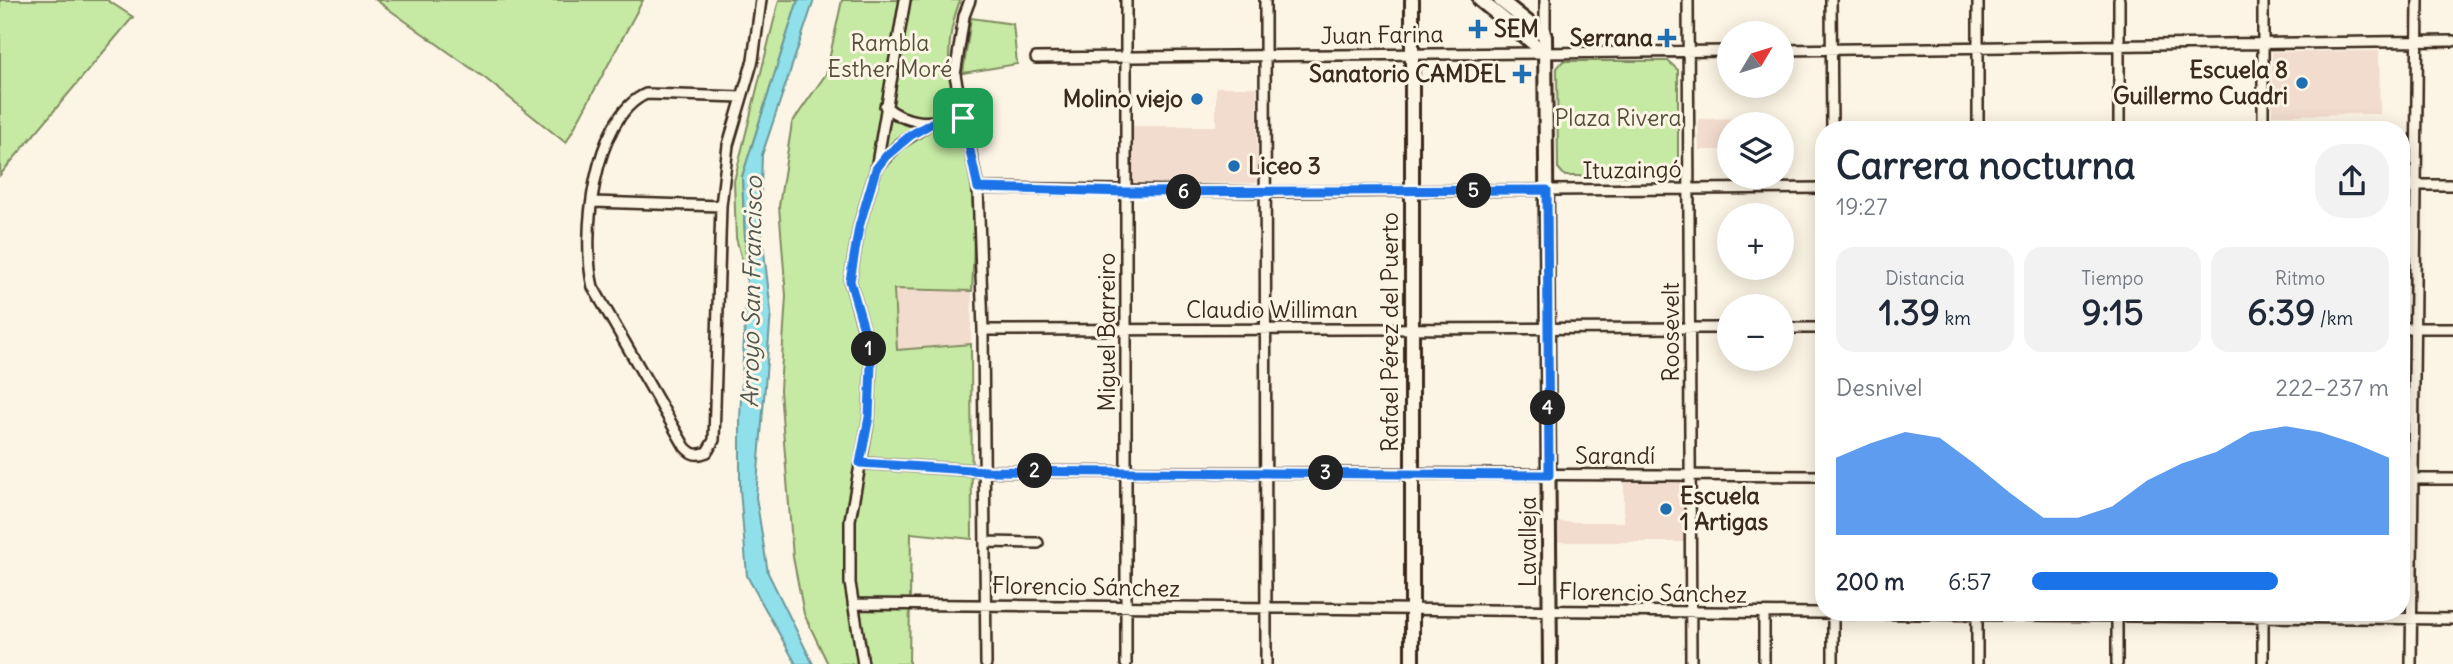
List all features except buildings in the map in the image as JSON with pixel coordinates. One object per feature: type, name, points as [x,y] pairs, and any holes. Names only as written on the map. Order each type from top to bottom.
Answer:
[{"type":"main road","name":"Rafael Pérez del Puerto","points":[[1412,0],[1412,664]]},
{"type":"main road","points":[[1480,0],[1545,53]]},
{"type":"main road","points":[[1500,0],[1545,36]]},
{"type":"main road","name":"Lavalleja","points":[[1545,36],[1550,664]]},
{"type":"street","points":[[742,97],[646,94],[635,99],[610,134],[596,171],[588,265],[593,287],[684,447],[690,453],[698,455],[707,452],[714,440],[721,206],[728,145],[753,60],[761,0]]},
{"type":"street","points":[[863,664],[850,583],[850,520],[869,417],[871,365],[869,346],[850,281],[859,227],[876,169],[905,0]]},
{"type":"street","points":[[970,0],[955,62],[956,88],[978,188],[984,330],[986,664]]},
{"type":"street","name":"Miguel Barreiro","points":[[1126,0],[1126,664]]},
{"type":"street","points":[[1265,0],[1266,664]]},
{"type":"street","name":"Lavalleja","points":[[1545,0],[1545,36]]},
{"type":"street","name":"Roosevelt","points":[[1688,0],[1691,664]]},
{"type":"street","points":[[1831,0],[1832,121]]},
{"type":"street","points":[[1978,0],[1979,121]]},
{"type":"street","points":[[2119,0],[2119,121]]},
{"type":"street","points":[[2263,0],[2263,121]]},
{"type":"street","points":[[2411,664],[2418,0]]},
{"type":"street","points":[[1794,50],[2453,41]]},
{"type":"street","name":"Juan Farina","points":[[1036,58],[1717,51]]},
{"type":"street","points":[[885,106],[896,116],[932,123],[963,118]]},
{"type":"street","points":[[876,169],[898,145],[932,123]]},
{"type":"street","points":[[2410,185],[2453,185]]},
{"type":"street","name":"Ituzaingó","points":[[978,188],[1265,192],[1815,188]]},
{"type":"street","points":[[593,202],[721,206]]},
{"type":"street","name":"Claudio Williman","points":[[984,330],[1717,328]]},
{"type":"street","points":[[1794,328],[1815,328]]},
{"type":"street","points":[[2410,328],[2453,328]]},
{"type":"street","name":"Sarandí","points":[[860,463],[986,471],[1815,476]]},
{"type":"street","points":[[2413,479],[2453,479]]},
{"type":"street","points":[[986,542],[1038,543]]},
{"type":"street","name":"Florencio Sánchez","points":[[853,604],[1815,613]]},
{"type":"street","points":[[1764,664],[1765,613]]},
{"type":"street","name":"Florencio Sánchez","points":[[2411,618],[2453,619]]},
{"type":"street","points":[[1833,621],[1833,664]]},
{"type":"street","points":[[1977,621],[1978,664]]},
{"type":"street","points":[[2117,621],[2118,664]]},
{"type":"street","points":[[2263,621],[2263,664]]},
{"type":"shaded area","points":[[2379,51],[2380,114],[2272,115],[2272,52]]},
{"type":"shaded area","points":[[1216,87],[1257,87],[1257,183],[1133,183],[1133,126],[1216,126]]},
{"type":"shaded area","points":[[1698,119],[1717,119],[1717,150],[1699,150]]},
{"type":"shaded area","points":[[894,288],[972,291],[971,344],[897,350]]},
{"type":"shaded area","points":[[1624,480],[1685,480],[1685,542],[1557,542],[1557,522],[1624,522]]},
{"type":"green space","points":[[0,0],[107,0],[133,17],[0,175]]},
{"type":"green space","points":[[376,0],[643,0],[566,143],[486,79]]},
{"type":"green space","points":[[779,0],[798,0],[742,177],[747,277],[736,238],[734,181]]},
{"type":"green space","name":"Rambla Esther Moré","points":[[842,0],[960,0],[952,25],[949,49],[952,93],[971,184],[974,237],[972,291],[894,289],[897,350],[971,344],[972,539],[911,533],[909,664],[828,664],[804,614],[793,557],[780,390],[786,296],[779,206],[792,123],[826,74]]},
{"type":"green space","points":[[971,18],[1013,24],[1017,64],[963,73]]},
{"type":"green space","name":"Plaza Rivera","points":[[1563,61],[1668,61],[1678,70],[1678,170],[1671,176],[1565,176],[1558,168],[1557,68]]},
{"type":"water","name":"Arroyo San Francisco","points":[[798,0],[814,0],[762,155],[760,217],[771,312],[756,497],[768,573],[813,664],[796,664],[747,576],[740,489],[740,418],[747,277],[742,177]]},
{"type":"place","name":"SEM","points":[[1478,29]]},
{"type":"place","name":"Serrana","points":[[1667,38]]},
{"type":"place","name":"Sanatorio CAMDEL","points":[[1522,74]]},
{"type":"place","name":"Escuela 8 Guillermo Cuadri","points":[[2302,83]]},
{"type":"place","name":"Molino viejo","points":[[1197,99]]},
{"type":"place","name":"Liceo 3","points":[[1234,166]]},
{"type":"place","name":"Escuela 1 Artigas","points":[[1666,509]]},
{"type":"route","points":[[963,118],[978,188],[1126,192],[1547,190],[1549,475],[986,471],[860,463],[869,417],[871,365],[869,346],[850,281],[859,227],[876,169],[886,156],[911,135],[932,123],[963,118]]}]
